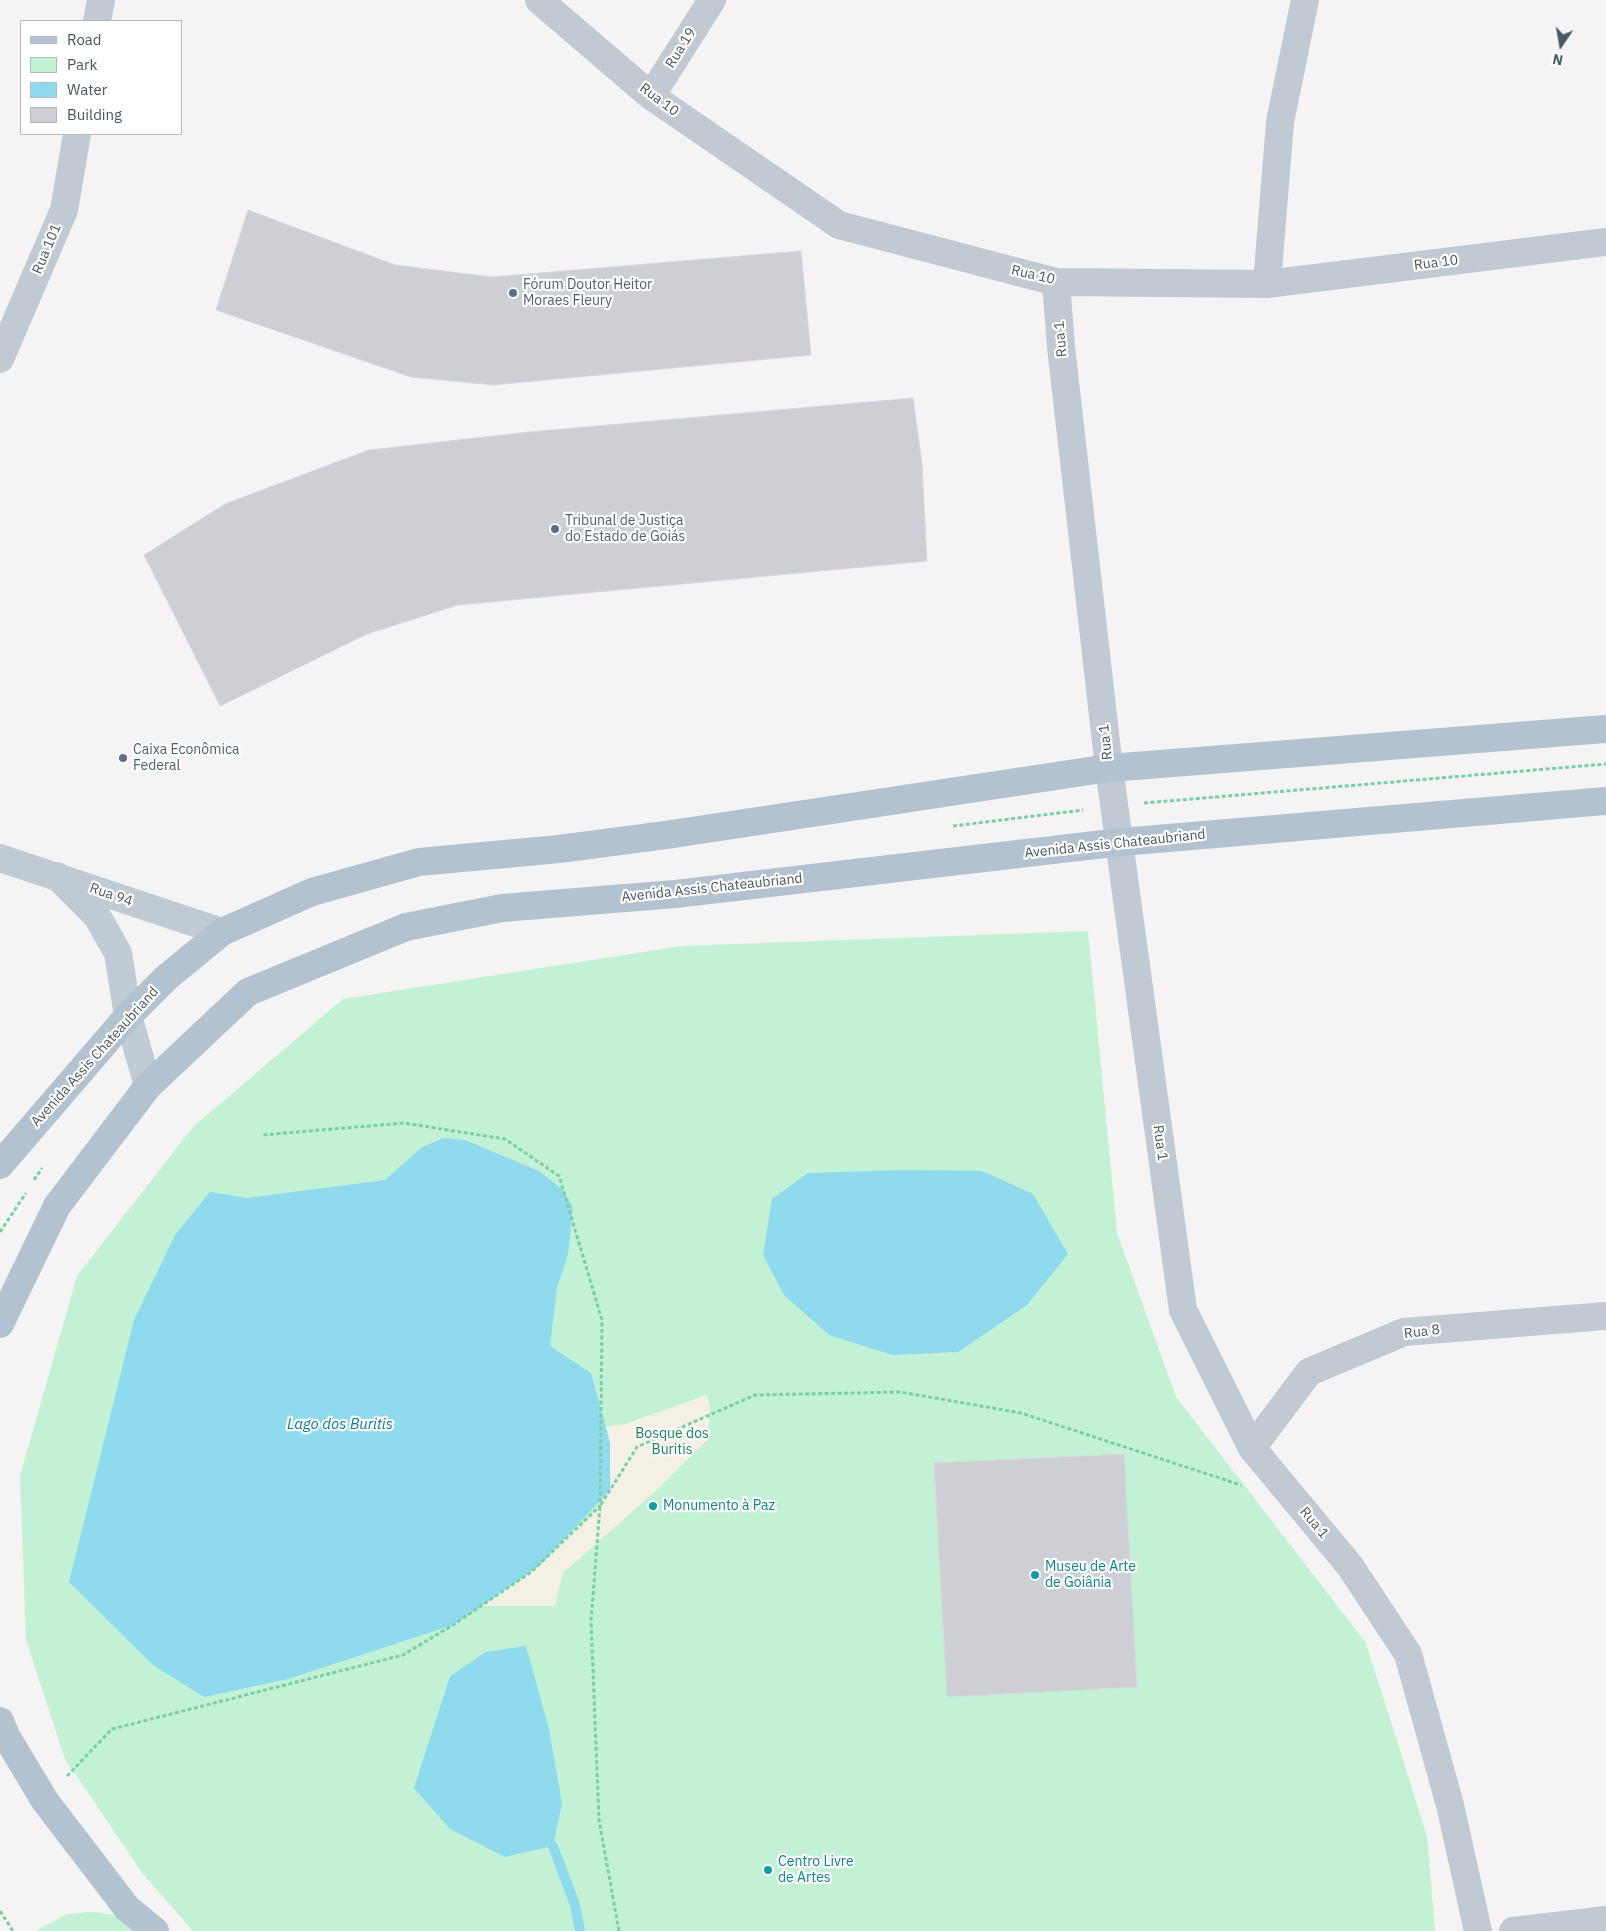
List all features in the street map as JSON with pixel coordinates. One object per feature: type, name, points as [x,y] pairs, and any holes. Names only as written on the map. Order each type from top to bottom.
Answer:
[{"type":"main road","name":"Avenida Assis Chateaubriand","points":[[0,1165],[128,1016],[166,978],[222,932],[312,892],[419,862],[559,849],[656,836],[1109,768],[1606,729]]},
{"type":"main road","name":"Avenida Assis Chateaubriand","points":[[0,1324],[57,1206],[148,1086],[248,992],[406,927],[502,908],[675,894],[1120,842],[1606,801]]},
{"type":"main road","name":"Rua 94","points":[[0,858],[222,932]]},
{"type":"main road","points":[[57,876],[97,916],[118,953],[128,1016],[148,1086]]},
{"type":"main road","points":[[0,1722],[6,1736],[45,1801],[127,1908],[154,1931]]},
{"type":"street","points":[[97,20],[101,0]]},
{"type":"street","name":"Rua 10","points":[[539,0],[651,96],[839,225],[1056,282],[1267,284],[1606,242]]},
{"type":"street","name":"Rua 19","points":[[651,96],[712,0]]},
{"type":"street","points":[[1267,284],[1280,122],[1305,0]]},
{"type":"street","name":"Rua 101","points":[[0,359],[64,210],[77,135]]},
{"type":"street","name":"Rua 1","points":[[1056,282],[1061,347],[1109,768],[1183,1310],[1252,1448],[1350,1566],[1408,1654],[1450,1805],[1478,1931]]},
{"type":"street","name":"Rua 8","points":[[1252,1448],[1309,1372],[1404,1332],[1606,1316]]},
{"type":"street","points":[[1513,1931],[1606,1920]]},
{"type":"path","points":[[261,1135],[404,1123],[505,1139],[559,1176],[602,1320],[600,1506],[591,1621],[598,1820],[619,1931]]},
{"type":"path","points":[[45,1801],[112,1729],[403,1656],[453,1625],[531,1572],[600,1506],[637,1446],[756,1395],[900,1392],[1021,1413],[1243,1486]]},
{"type":"path","points":[[0,1912],[13,1931]]},
{"type":"green space","name":"Bosque dos Buritis","points":[[1088,931],[1117,1233],[1176,1397],[1366,1643],[1427,1836],[1435,1931],[193,1931],[143,1874],[65,1759],[26,1640],[20,1476],[77,1276],[193,1127],[343,999],[682,946]]},
{"type":"green space","points":[[92,1912],[134,1917],[156,1931],[36,1931],[67,1914]]},
{"type":"sand","points":[[707,1395],[710,1409],[707,1440],[658,1489],[563,1573],[555,1606],[482,1606],[531,1572],[600,1506],[597,1427],[622,1425]]},
{"type":"water","name":"Lago dos Buritis","points":[[443,1138],[465,1140],[539,1171],[563,1190],[573,1207],[568,1254],[557,1288],[550,1346],[591,1373],[610,1442],[610,1490],[539,1566],[453,1625],[288,1679],[204,1697],[153,1665],[69,1582],[134,1320],[175,1235],[210,1192],[247,1198],[385,1180],[421,1148]]},
{"type":"water","points":[[905,1170],[982,1171],[1033,1194],[1068,1254],[1027,1305],[958,1352],[892,1355],[829,1335],[784,1295],[763,1255],[772,1199],[808,1173]]},
{"type":"water","points":[[526,1646],[549,1729],[562,1804],[553,1846],[505,1857],[450,1829],[414,1788],[450,1676],[486,1652]]},
{"type":"building","name":"Fórum Doutor Heitor Moraes Fleury","points":[[248,210],[395,265],[492,277],[801,251],[811,355],[493,385],[411,377],[216,310]]},
{"type":"building","name":"Tribunal de Justiça do Estado de Goiás","points":[[913,398],[922,464],[927,561],[458,605],[367,634],[220,706],[144,555],[225,504],[369,450],[529,432]]},
{"type":"building","name":"Museu de Arte de Goiânia","points":[[1124,1454],[1137,1687],[947,1697],[934,1463]]},
{"type":"waterway","points":[[553,1846],[575,1905],[580,1931]]},
{"type":"place","name":"Fórum Doutor Heitor Moraes Fleury","points":[[513,293]]},
{"type":"place","name":"Tribunal de Justiça do Estado de Goiás","points":[[555,529]]},
{"type":"place","name":"Caixa Econômica Federal","points":[[123,758]]},
{"type":"place","name":"Monumento à Paz","points":[[653,1506]]},
{"type":"place","name":"Museu de Arte de Goiânia","points":[[1035,1575]]},
{"type":"place","name":"Centro Livre de Artes","points":[[768,1870]]}]
